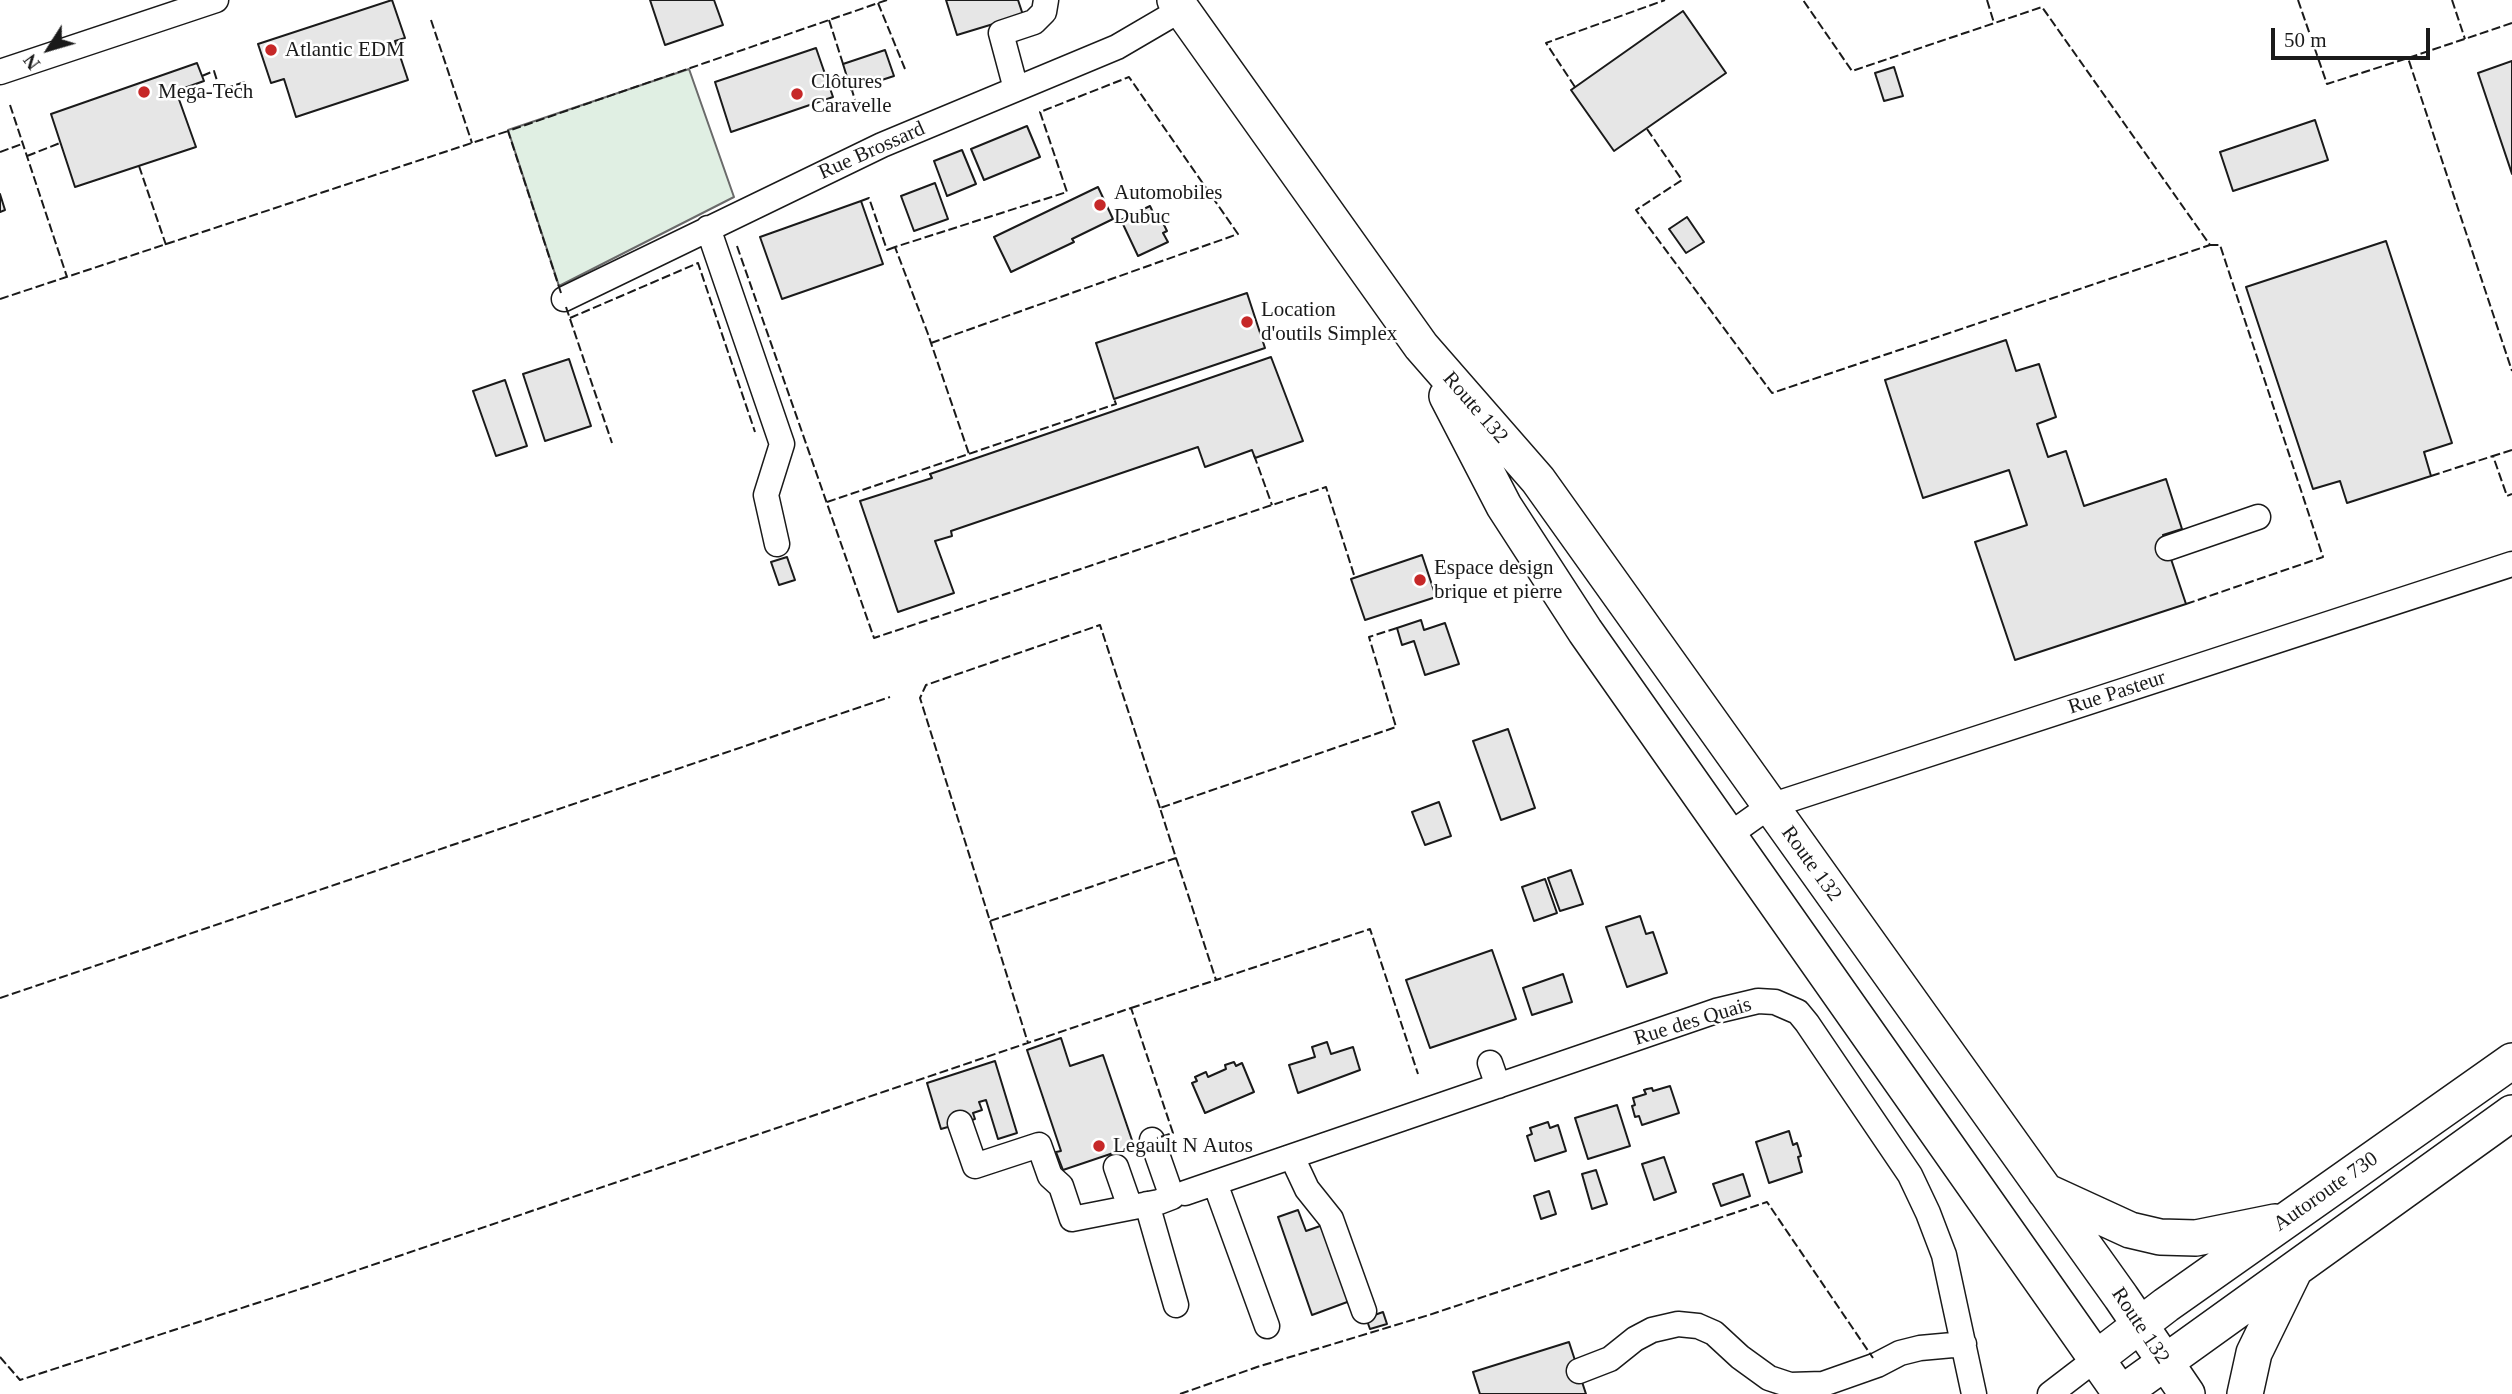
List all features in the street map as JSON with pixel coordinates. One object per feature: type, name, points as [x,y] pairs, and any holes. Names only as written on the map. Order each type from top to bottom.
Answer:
[{"type":"highway","name":"Route 132","points":[[1179,4],[1421,346],[1538,480],[2187,1394]]},
{"type":"highway","name":"Route 132","points":[[1421,346],[1497,494],[1585,631],[2121,1394]]},
{"type":"highway","points":[[1548,575],[1586,549]]},
{"type":"highway","name":"Autoroute 730","points":[[2097,1358],[2512,1061]]},
{"type":"highway","name":"Autoroute 730","points":[[2121,1394],[2512,1113]]},
{"type":"highway","points":[[2045,1191],[2130,1230],[2160,1237],[2196,1238],[2289,1219]]},
{"type":"highway","points":[[2245,1394],[2254,1353],[2297,1266]]},
{"type":"street","points":[[0,72],[216,0]]},
{"type":"street","points":[[1016,89],[1001,33],[1034,22],[1044,12],[1045,0]]},
{"type":"street","name":"Rue Brossard","points":[[564,299],[882,145],[1117,47],[1179,4]]},
{"type":"street","points":[[708,228],[782,444],[766,495],[777,544]]},
{"type":"street","points":[[2168,548],[2258,517]]},
{"type":"street","name":"Rue Pasteur","points":[[1728,835],[1770,806],[2512,564]]},
{"type":"street","name":"Rue des Quais","points":[[1185,1193],[1292,1157],[1494,1074],[1735,1006],[1758,1001],[1775,1002],[1798,1012],[1910,1175],[1944,1255],[1974,1394]]},
{"type":"street","points":[[960,1123],[975,1166],[1040,1145],[1050,1177],[1061,1186],[1072,1219],[1172,1198],[1152,1140]]},
{"type":"street","points":[[1292,1157],[1307,1189],[1331,1219],[1364,1311]]},
{"type":"street","points":[[1116,1167],[1138,1206],[1177,1305]]},
{"type":"street","points":[[1215,1183],[1267,1326]]},
{"type":"street","points":[[1579,1371],[1610,1359],[1635,1339],[1653,1330],[1678,1325],[1699,1326],[1714,1333],[1740,1357],[1769,1378],[1790,1385],[1823,1384],[1877,1365],[1900,1353],[1920,1348],[1964,1344]]},
{"type":"street","points":[[2050,1394],[2097,1358]]},
{"type":"green space","points":[[689,69],[734,197],[559,286],[508,130]]},
{"type":"building","points":[[392,0],[405,38],[395,41],[408,80],[296,117],[284,79],[271,83],[258,44]]},
{"type":"building","points":[[650,0],[714,0],[723,25],[665,45]]},
{"type":"building","points":[[946,0],[1018,0],[1023,15],[957,35]]},
{"type":"building","points":[[1683,11],[1726,73],[1614,151],[1571,90]]},
{"type":"building","points":[[816,48],[833,97],[731,132],[715,82]]},
{"type":"building","points":[[885,50],[894,76],[851,90],[843,64]]},
{"type":"building","points":[[2512,61],[2512,174],[2478,73]]},
{"type":"building","points":[[197,63],[204,81],[176,91],[196,147],[75,187],[51,114]]},
{"type":"building","points":[[1894,67],[1903,96],[1884,101],[1875,73]]},
{"type":"building","points":[[2315,120],[2328,160],[2233,191],[2220,152]]},
{"type":"building","points":[[1027,126],[1040,157],[984,180],[971,149]]},
{"type":"building","points":[[962,150],[976,184],[947,196],[934,161]]},
{"type":"building","points":[[935,183],[948,219],[914,231],[901,196]]},
{"type":"building","points":[[1098,187],[1113,219],[1072,239],[1074,242],[1011,272],[994,237]]},
{"type":"building","points":[[0,194],[5,210],[0,212]]},
{"type":"building","points":[[861,201],[883,264],[782,299],[760,237]]},
{"type":"building","points":[[1150,206],[1158,223],[1162,221],[1167,231],[1163,233],[1168,242],[1138,256],[1121,220]]},
{"type":"building","points":[[1687,217],[1704,242],[1686,253],[1669,229]]},
{"type":"building","points":[[2386,241],[2452,443],[2424,452],[2431,476],[2347,503],[2340,481],[2313,489],[2246,287]]},
{"type":"building","points":[[1247,293],[1265,348],[1114,399],[1096,343]]},
{"type":"building","points":[[2006,340],[2016,371],[2039,364],[2056,417],[2037,424],[2048,457],[2066,451],[2084,506],[2166,479],[2182,529],[2163,535],[2186,604],[2015,660],[1975,542],[2027,525],[2009,470],[1923,498],[1885,380]]},
{"type":"building","points":[[1271,357],[1303,441],[1255,458],[1252,450],[1205,467],[1198,447],[951,531],[952,536],[935,541],[954,593],[898,612],[860,501],[932,478],[930,474]]},
{"type":"building","points":[[569,359],[591,426],[545,441],[523,374]]},
{"type":"building","points":[[505,380],[527,446],[496,456],[473,391]]},
{"type":"building","points":[[1422,555],[1436,597],[1365,620],[1351,579]]},
{"type":"building","points":[[787,557],[795,580],[779,585],[771,562]]},
{"type":"building","points":[[1421,620],[1424,630],[1445,623],[1459,664],[1425,675],[1414,641],[1402,645],[1397,628]]},
{"type":"building","points":[[1508,729],[1535,808],[1501,820],[1473,741]]},
{"type":"building","points":[[1439,802],[1451,836],[1425,845],[1412,812]]},
{"type":"building","points":[[1571,870],[1583,904],[1560,911],[1548,878]]},
{"type":"building","points":[[1545,879],[1557,913],[1534,921],[1522,887]]},
{"type":"building","points":[[1640,916],[1646,934],[1653,932],[1667,973],[1627,987],[1606,927]]},
{"type":"building","points":[[1492,950],[1516,1019],[1430,1048],[1406,980]]},
{"type":"building","points":[[1563,974],[1572,1002],[1532,1015],[1523,988]]},
{"type":"building","points":[[1061,1038],[1070,1066],[1103,1055],[1134,1146],[1063,1170],[1056,1152],[1061,1151],[1027,1050]]},
{"type":"building","points":[[1327,1042],[1331,1054],[1353,1047],[1360,1070],[1298,1093],[1289,1065],[1315,1057],[1312,1047]]},
{"type":"building","points":[[995,1061],[1017,1133],[998,1139],[986,1100],[979,1102],[982,1110],[973,1113],[975,1119],[941,1129],[927,1083]]},
{"type":"building","points":[[1234,1062],[1236,1066],[1242,1063],[1254,1092],[1205,1113],[1192,1083],[1197,1081],[1195,1077],[1206,1072],[1208,1077]]},
{"type":"building","points":[[1670,1086],[1679,1113],[1642,1125],[1639,1116],[1635,1117],[1633,1098],[1646,1094],[1644,1090],[1647,1089],[1652,1088],[1653,1091]]},
{"type":"building","points":[[1617,1105],[1630,1146],[1588,1159],[1575,1118]]},
{"type":"building","points":[[1548,1122],[1550,1128],[1558,1125],[1566,1151],[1535,1161],[1527,1136],[1532,1134],[1530,1128]]},
{"type":"building","points":[[1789,1131],[1793,1145],[1797,1143],[1802,1172],[1769,1183],[1756,1142]]},
{"type":"building","points":[[1664,1157],[1676,1192],[1654,1200],[1642,1164]]},
{"type":"building","points":[[1596,1170],[1607,1204],[1592,1209],[1582,1174]]},
{"type":"building","points":[[1743,1174],[1750,1196],[1721,1206],[1713,1184]]},
{"type":"building","points":[[1549,1191],[1556,1214],[1541,1219],[1534,1196]]},
{"type":"building","points":[[1298,1210],[1306,1231],[1323,1225],[1350,1301],[1312,1315],[1278,1217]]},
{"type":"building","points":[[1383,1312],[1387,1324],[1370,1329],[1366,1318]]},
{"type":"building","points":[[1569,1342],[1586,1394],[1480,1394],[1473,1372]]},
{"type":"fence","points":[[561,293],[508,131],[887,0]]},
{"type":"fence","points":[[1575,87],[1546,43],[1665,0]]},
{"type":"fence","points":[[1647,129],[1682,180],[1636,210],[1772,393],[2210,245],[2042,7],[1852,71],[1803,0]]},
{"type":"fence","points":[[1987,0],[1994,23]]},
{"type":"fence","points":[[2298,0],[2327,84],[2408,58]]},
{"type":"fence","points":[[2452,0],[2465,39]]},
{"type":"fence","points":[[878,3],[905,69]]},
{"type":"fence","points":[[431,20],[472,143]]},
{"type":"fence","points":[[829,20],[844,67]]},
{"type":"fence","points":[[2512,23],[2408,58],[2512,371]]},
{"type":"fence","points":[[202,76],[214,71],[220,90],[245,82]]},
{"type":"fence","points":[[931,343],[1238,234],[1129,77],[1040,112],[1067,192],[895,247],[969,454]]},
{"type":"fence","points":[[851,87],[855,100]]},
{"type":"fence","points":[[10,105],[67,277]]},
{"type":"fence","points":[[0,299],[508,131]]},
{"type":"fence","points":[[27,156],[60,143]]},
{"type":"fence","points":[[0,152],[22,144]]},
{"type":"fence","points":[[139,166],[166,245]]},
{"type":"fence","points":[[861,201],[869,198],[887,250],[895,247]]},
{"type":"fence","points":[[2186,604],[2323,557],[2220,245],[2210,245]]},
{"type":"fence","points":[[737,246],[874,638],[1326,487],[1355,578]]},
{"type":"fence","points":[[570,318],[698,263],[755,432]]},
{"type":"fence","points":[[566,307],[612,443]]},
{"type":"fence","points":[[827,502],[1116,404],[1114,399]]},
{"type":"fence","points":[[2512,450],[2493,456],[2507,496],[2512,494]]},
{"type":"fence","points":[[1254,455],[1272,505]]},
{"type":"fence","points":[[2431,476],[2493,456]]},
{"type":"fence","points":[[1160,808],[1100,625],[926,685],[920,698],[990,921],[1176,858],[1160,808],[1396,727],[1369,637],[1397,628]]},
{"type":"fence","points":[[0,998],[890,697]]},
{"type":"fence","points":[[1176,858],[1216,980],[1370,929],[1418,1074]]},
{"type":"fence","points":[[990,921],[1028,1043]]},
{"type":"fence","points":[[1131,1008],[1216,980]]},
{"type":"fence","points":[[0,1357],[20,1380],[328,1280],[1131,1008],[1173,1133],[1157,1138]]},
{"type":"fence","points":[[1180,1394],[1257,1367],[1429,1315],[1767,1202],[1873,1358]]},
{"type":"place","name":"Atlantic EDM","points":[[271,50]]},
{"type":"place","name":"Mega-Tech","points":[[144,92]]},
{"type":"place","name":"Clôtures Caravelle","points":[[797,94]]},
{"type":"place","name":"Automobiles Dubuc","points":[[1100,205]]},
{"type":"place","name":"Location d'outils Simplex","points":[[1247,322]]},
{"type":"place","name":"Espace design brique et pierre","points":[[1420,580]]},
{"type":"place","name":"Legault N Autos","points":[[1099,1146]]}]
